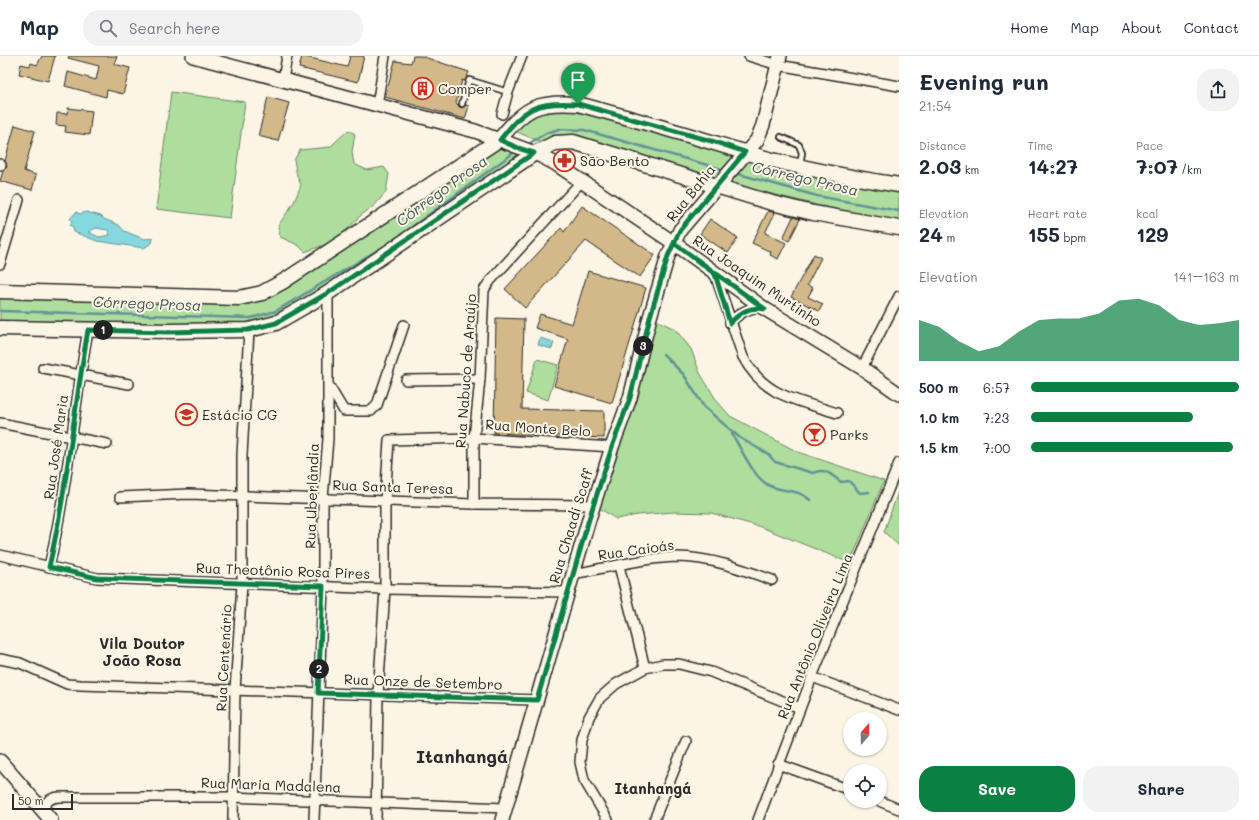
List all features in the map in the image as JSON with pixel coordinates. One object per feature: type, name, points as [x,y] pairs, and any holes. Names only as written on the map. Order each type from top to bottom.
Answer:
[{"type":"main road","points":[[0,291],[239,298],[262,293],[284,281],[502,140],[522,114],[542,104],[558,102],[578,104],[715,142],[743,154],[899,185]]},
{"type":"main road","points":[[0,328],[168,332],[248,330],[276,323],[328,293],[530,151],[555,143],[573,142],[719,183],[814,213],[899,228]]},
{"type":"street","name":"Rua Joaquim Murtinho","points":[[193,56],[377,105],[457,124],[530,151],[556,164],[674,243],[765,309],[862,368],[899,394]]},
{"type":"street","points":[[283,80],[288,56]]},
{"type":"street","points":[[377,105],[385,56]]},
{"type":"street","points":[[502,114],[508,92],[522,56]]},
{"type":"street","points":[[749,56],[779,60],[899,86]]},
{"type":"street","name":"Rua Bahia","points":[[674,243],[680,230],[743,154],[757,140],[763,125],[779,60]]},
{"type":"street","name":"Rua Nabuco de Araújo","points":[[474,504],[474,438],[480,379],[484,290],[490,281],[581,182]]},
{"type":"street","points":[[0,264],[19,200]]},
{"type":"street","name":"Rua Chaadi Scaff","points":[[504,814],[573,574],[612,447],[630,398],[650,317],[668,256],[674,243]]},
{"type":"street","points":[[715,274],[730,323],[743,357],[749,370],[759,382],[771,390],[837,413]]},
{"type":"street","name":"Rua Uberlândia","points":[[314,820],[323,586],[323,498],[328,439],[328,293]]},
{"type":"street","points":[[862,368],[899,296]]},
{"type":"street","points":[[730,323],[745,310],[753,308],[765,309]]},
{"type":"street","points":[[328,385],[344,411],[371,411],[374,409],[377,405],[404,325]]},
{"type":"street","name":"Rua José Maria","points":[[49,567],[60,518],[80,375],[88,330]]},
{"type":"street","name":"Rua Centenário","points":[[233,820],[232,797],[236,690],[242,584],[242,455],[248,330]]},
{"type":"street","points":[[43,368],[129,384]]},
{"type":"street","points":[[406,380],[480,379]]},
{"type":"street","points":[[0,423],[107,444]]},
{"type":"street","name":"Rua Monte Belo","points":[[385,501],[389,440],[474,438],[612,447]]},
{"type":"street","name":"Rua Antônio Oliveira Lima","points":[[758,820],[812,677],[859,566],[899,463]]},
{"type":"street","name":"Rua Santa Teresa","points":[[120,497],[188,494],[474,504],[594,505]]},
{"type":"street","points":[[376,820],[378,695],[385,589],[385,501]]},
{"type":"street","name":"Rua Theotônio Rosa Pires","points":[[0,554],[97,578],[385,589],[568,592]]},
{"type":"street","name":"Rua Caioás","points":[[573,574],[678,557],[707,560],[772,580]]},
{"type":"street","points":[[619,566],[645,668]]},
{"type":"street","name":"Rua Onze de Setembro","points":[[0,660],[20,663],[67,684],[537,700]]},
{"type":"street","points":[[608,820],[584,780],[580,762],[582,740],[590,717],[600,698],[616,684],[645,668],[663,664],[695,666],[800,708]]},
{"type":"street","points":[[812,677],[899,710]]},
{"type":"street","points":[[654,820],[686,740]]},
{"type":"street","points":[[0,761],[44,817]]},
{"type":"street","points":[[778,764],[843,787]]},
{"type":"street","name":"Rua Maria Madalena","points":[[44,817],[46,803],[54,797],[232,797],[376,802],[504,814]]},
{"type":"street","points":[[887,804],[899,809]]},
{"type":"lane","points":[[462,104],[469,80],[508,92]]},
{"type":"lane","points":[[781,137],[799,145],[802,153],[800,166]]},
{"type":"green space","points":[[171,92],[245,102],[230,218],[156,209]]},
{"type":"green space","points":[[558,105],[899,189],[899,221],[817,205],[719,181],[592,141],[543,143],[517,132],[517,126],[526,118]]},
{"type":"green space","points":[[348,130],[355,134],[352,152],[354,164],[367,170],[384,167],[389,174],[386,192],[375,205],[359,217],[347,230],[327,244],[305,252],[298,245],[280,237],[278,226],[294,202],[301,185],[297,176],[294,160],[300,150],[330,147]]},
{"type":"green space","points":[[500,139],[535,153],[276,323],[0,328],[0,291],[262,293]]},
{"type":"green space","points":[[650,317],[675,329],[691,349],[700,373],[717,401],[730,416],[798,452],[884,481],[850,563],[761,527],[711,513],[674,512],[638,515],[616,519],[594,505]]},
{"type":"green space","points":[[537,359],[558,365],[548,400],[526,393]]},
{"type":"green space","points":[[899,489],[899,546],[884,532]]},
{"type":"water","points":[[76,212],[80,214],[86,212],[101,216],[104,219],[119,225],[124,231],[144,239],[153,238],[152,243],[144,248],[97,241],[74,232],[73,227],[70,225],[72,221],[70,219]],"holes":[[[96,228],[108,230],[110,235],[99,237],[88,232]]]},
{"type":"water","points":[[540,338],[554,342],[552,349],[538,345]]},
{"type":"building","points":[[42,56],[55,56],[48,81],[19,74],[21,64],[30,66],[31,63],[37,65]]},
{"type":"building","points":[[69,56],[117,56],[114,64],[130,68],[123,94],[107,90],[106,97],[65,86],[68,72],[96,80],[99,66],[68,58]]},
{"type":"building","points":[[302,56],[347,67],[350,56],[364,56],[358,82],[299,68]]},
{"type":"building","name":"Comper","points":[[413,56],[421,56],[469,72],[465,81],[462,80],[456,103],[461,108],[466,105],[469,106],[465,119],[385,97],[395,61],[411,63]]},
{"type":"building","points":[[268,97],[289,103],[278,141],[258,136]]},
{"type":"building","points":[[68,108],[92,111],[89,135],[65,132],[66,126],[56,125],[57,113],[67,114]]},
{"type":"building","points":[[15,125],[35,131],[24,171],[36,175],[32,190],[0,181],[3,171],[7,167],[5,161]]},
{"type":"building","points":[[582,206],[655,255],[640,277],[586,241],[525,308],[505,289],[561,228],[564,232]]},
{"type":"building","points":[[768,211],[775,213],[765,233],[786,243],[778,259],[770,255],[771,252],[752,243]]},
{"type":"building","points":[[793,217],[800,219],[789,241],[783,238]]},
{"type":"building","points":[[710,219],[738,238],[728,253],[700,234]]},
{"type":"building","points":[[814,254],[821,258],[807,285],[813,288],[808,297],[823,304],[819,311],[791,297]]},
{"type":"building","points":[[588,271],[646,288],[612,403],[554,386],[568,339],[535,328],[540,314],[572,324]]},
{"type":"building","points":[[496,318],[524,319],[522,409],[604,411],[604,438],[494,433]]},
{"type":"waterway","name":"Córrego Prosa","points":[[527,145],[546,133],[559,129],[584,130],[725,170]]},
{"type":"waterway","name":"Córrego Prosa","points":[[387,245],[516,151]]},
{"type":"waterway","name":"Córrego Prosa","points":[[735,173],[817,196],[899,211]]},
{"type":"waterway","name":"Córrego Prosa","points":[[0,311],[251,318],[276,311],[383,247]]},
{"type":"waterway","points":[[663,354],[684,375],[704,407],[740,438],[768,454],[775,462],[813,473],[817,471],[824,471],[831,474],[841,482],[849,481],[860,493],[869,492]]},
{"type":"waterway","points":[[732,434],[748,463],[764,482],[775,488],[796,492],[806,496],[810,500]]},
{"type":"place","name":"Comper","points":[[423,89]]},
{"type":"place","name":"São Bento","points":[[564,161]]},
{"type":"place","name":"Estácio CG","points":[[186,415]]},
{"type":"place","name":"Parks","points":[[815,435]]},
{"type":"district","name":"Vila Doutor João Rosa","points":[[142,652]]},
{"type":"district","name":"Itanhangá","points":[[462,757]]},
{"type":"district","name":"Itanhangá","points":[[653,789]]},
{"type":"route","points":[[578,104],[558,102],[542,104],[522,114],[500,140],[534,153],[442,214],[328,293],[276,323],[248,330],[168,332],[88,330],[80,375],[60,518],[49,567],[97,578],[323,586],[318,693],[537,700],[589,519],[612,447],[630,398],[650,317],[668,256],[674,243],[765,309],[757,307],[745,310],[730,323],[715,274],[674,243],[680,230],[745,152],[715,142],[578,104]]}]
